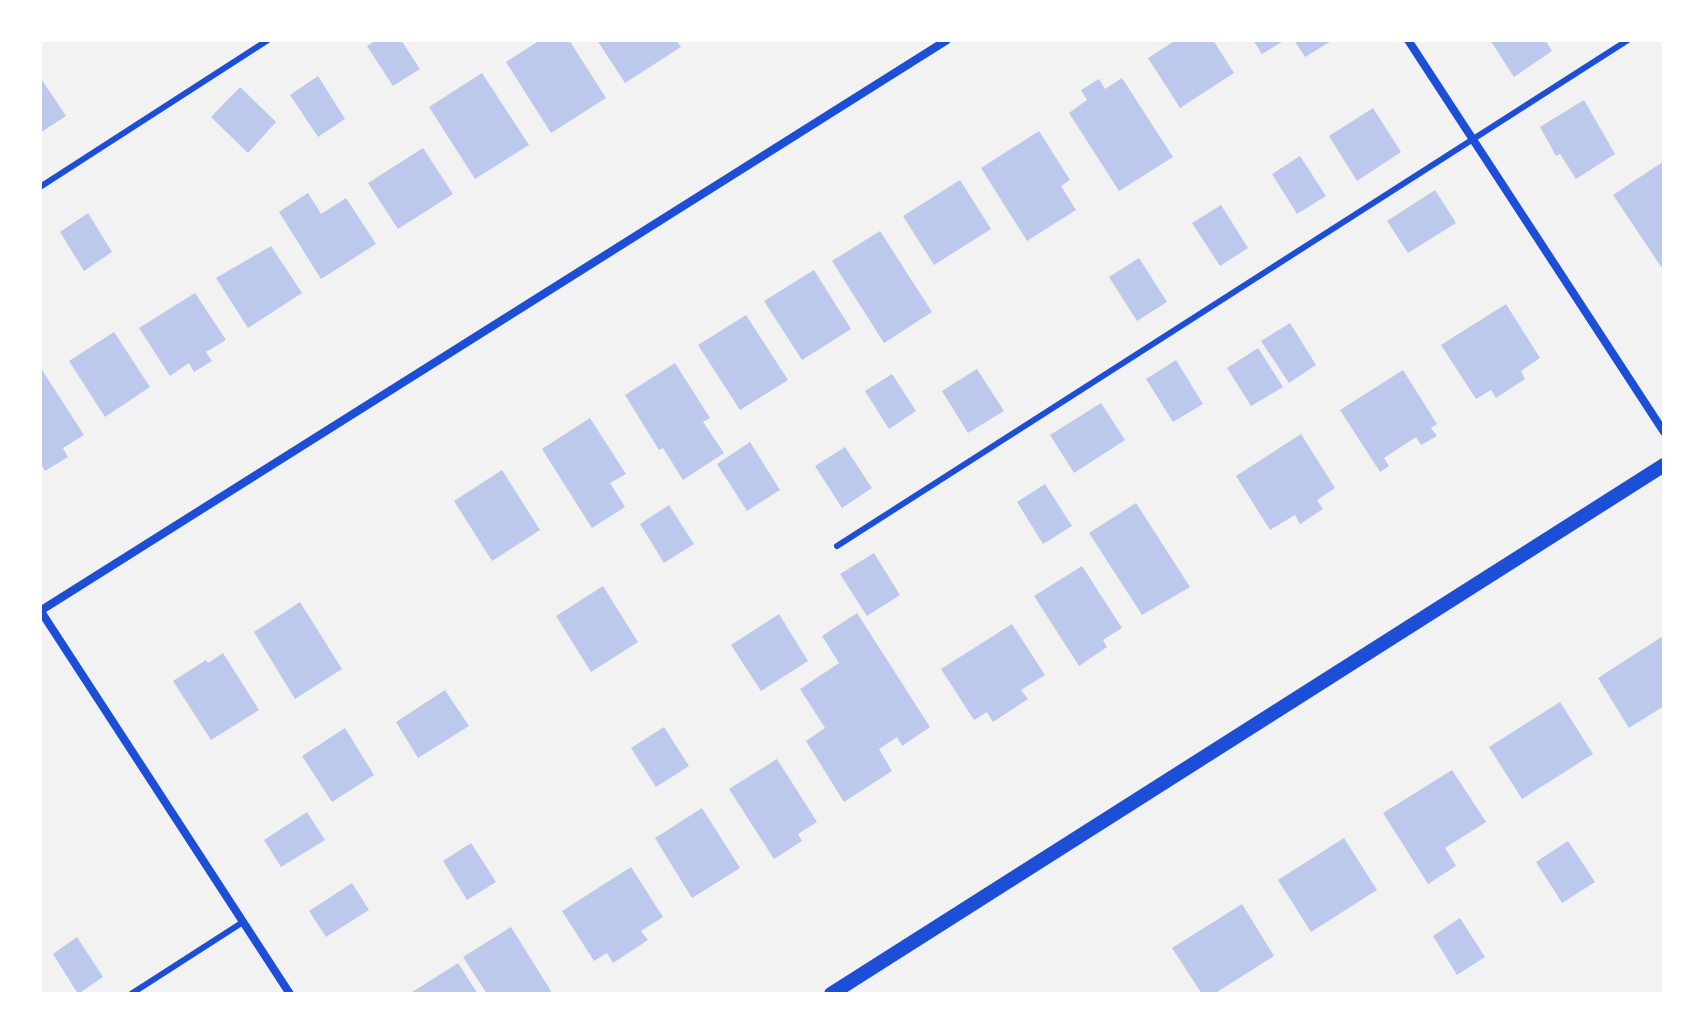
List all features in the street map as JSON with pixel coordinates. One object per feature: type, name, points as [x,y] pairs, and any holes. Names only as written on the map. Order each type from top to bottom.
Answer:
[{"type":"street","points":[[290,994],[40,610],[947,40]]},
{"type":"street","points":[[1408,40],[1664,432]]},
{"type":"street","points":[[831,994],[1664,465]]},
{"type":"lane","points":[[40,187],[268,40]]},
{"type":"lane","points":[[837,546],[1628,40]]},
{"type":"lane","points":[[131,994],[243,922]]},
{"type":"building","points":[[377,40],[401,40],[420,69],[393,86],[367,46]]},
{"type":"building","points":[[536,40],[569,40],[606,98],[551,133],[506,62]]},
{"type":"building","points":[[597,40],[676,40],[681,47],[625,83]]},
{"type":"building","points":[[1176,40],[1213,40],[1234,73],[1180,108],[1148,58]]},
{"type":"building","points":[[1253,40],[1285,40],[1262,54]]},
{"type":"building","points":[[1294,40],[1333,40],[1305,57]]},
{"type":"building","points":[[1490,40],[1545,40],[1552,51],[1514,77]]},
{"type":"building","points":[[482,73],[529,145],[475,179],[429,107]]},
{"type":"building","points":[[318,76],[345,119],[318,137],[290,95]]},
{"type":"building","points":[[40,77],[66,116],[40,133]]},
{"type":"building","points":[[1122,78],[1173,157],[1119,191],[1069,113],[1087,100],[1081,90],[1099,79],[1105,89]]},
{"type":"building","points":[[240,87],[276,122],[248,153],[211,117]]},
{"type":"building","points":[[1584,100],[1615,154],[1576,179],[1560,154],[1556,156],[1540,127]]},
{"type":"building","points":[[1373,108],[1401,152],[1357,181],[1329,136]]},
{"type":"building","points":[[1039,131],[1070,180],[1061,186],[1076,210],[1027,241],[981,168]]},
{"type":"building","points":[[423,148],[453,194],[398,229],[368,183]]},
{"type":"building","points":[[1300,156],[1326,196],[1297,214],[1272,174]]},
{"type":"building","points":[[1664,161],[1664,271],[1613,195]]},
{"type":"building","points":[[960,180],[991,229],[934,265],[903,216]]},
{"type":"building","points":[[1435,190],[1456,223],[1408,253],[1387,221]]},
{"type":"building","points":[[308,193],[321,214],[346,198],[376,244],[321,279],[279,212]]},
{"type":"building","points":[[1221,205],[1248,248],[1220,266],[1192,223]]},
{"type":"building","points":[[88,213],[112,252],[84,271],[60,232]]},
{"type":"building","points":[[880,231],[932,312],[884,343],[832,261]]},
{"type":"building","points":[[271,246],[302,293],[248,328],[216,278]]},
{"type":"building","points":[[1139,258],[1167,302],[1137,321],[1109,277]]},
{"type":"building","points":[[814,270],[851,329],[802,360],[764,301]]},
{"type":"building","points":[[195,293],[226,340],[206,352],[212,361],[194,372],[189,363],[170,376],[139,328]]},
{"type":"building","points":[[1506,304],[1540,358],[1521,371],[1525,379],[1496,398],[1491,390],[1476,399],[1441,345]]},
{"type":"building","points":[[746,315],[788,380],[740,410],[698,345]]},
{"type":"building","points":[[1290,323],[1316,365],[1289,383],[1261,341]]},
{"type":"building","points":[[114,332],[150,387],[105,417],[69,361]]},
{"type":"building","points":[[1258,348],[1283,387],[1251,406],[1227,368]]},
{"type":"building","points":[[1176,360],[1203,404],[1173,422],[1146,379]]},
{"type":"building","points":[[675,363],[710,418],[703,422],[724,453],[683,480],[663,448],[659,450],[625,395]]},
{"type":"building","points":[[977,369],[1004,411],[968,433],[942,391]]},
{"type":"building","points":[[42,370],[84,435],[63,448],[68,457],[45,471],[40,463]]},
{"type":"building","points":[[1403,370],[1437,424],[1431,428],[1437,436],[1421,445],[1416,437],[1384,458],[1389,466],[1380,472],[1340,410]]},
{"type":"building","points":[[892,374],[916,411],[889,429],[865,391]]},
{"type":"building","points":[[1101,403],[1125,440],[1074,473],[1050,435]]},
{"type":"building","points":[[590,418],[626,474],[610,483],[625,507],[592,528],[542,449]]},
{"type":"building","points":[[1301,434],[1335,488],[1317,500],[1323,509],[1300,524],[1295,515],[1270,530],[1236,476]]},
{"type":"building","points":[[750,442],[780,490],[747,511],[717,464]]},
{"type":"building","points":[[845,447],[872,488],[842,508],[815,466]]},
{"type":"building","points":[[502,470],[540,530],[492,561],[454,501]]},
{"type":"building","points":[[1045,484],[1072,526],[1043,544],[1017,502]]},
{"type":"building","points":[[1136,503],[1190,587],[1142,615],[1089,533]]},
{"type":"building","points":[[669,505],[694,544],[664,563],[640,524]]},
{"type":"building","points":[[874,553],[900,595],[867,616],[840,574]]},
{"type":"building","points":[[1082,566],[1122,628],[1103,640],[1107,647],[1079,666],[1034,596]]},
{"type":"building","points":[[603,586],[638,642],[591,672],[556,616]]},
{"type":"building","points":[[300,602],[342,669],[295,699],[254,632]]},
{"type":"building","points":[[857,613],[930,727],[902,746],[897,737],[879,749],[892,771],[844,802],[806,741],[825,728],[800,689],[839,663],[822,636]]},
{"type":"building","points":[[779,614],[808,661],[761,691],[731,645]]},
{"type":"building","points":[[1012,624],[1045,675],[1021,690],[1028,699],[993,722],[987,712],[974,720],[941,669]]},
{"type":"building","points":[[1663,636],[1664,706],[1629,728],[1598,678]]},
{"type":"building","points":[[223,653],[259,710],[211,740],[173,681]]},
{"type":"building","points":[[445,690],[469,726],[418,758],[396,722]]},
{"type":"building","points":[[1560,702],[1593,754],[1522,799],[1489,747]]},
{"type":"building","points":[[664,727],[689,766],[656,787],[631,748]]},
{"type":"building","points":[[345,728],[374,775],[332,802],[302,756]]},
{"type":"building","points":[[777,759],[817,822],[798,834],[802,841],[774,859],[729,789]]},
{"type":"building","points":[[1452,770],[1486,822],[1445,848],[1456,866],[1428,884],[1383,813]]},
{"type":"building","points":[[702,808],[740,868],[692,898],[655,838]]},
{"type":"building","points":[[307,812],[325,840],[281,867],[264,840]]},
{"type":"building","points":[[1344,838],[1377,890],[1311,932],[1278,880]]},
{"type":"building","points":[[1568,841],[1595,882],[1562,903],[1536,862]]},
{"type":"building","points":[[471,843],[496,882],[467,900],[443,861]]},
{"type":"building","points":[[631,867],[663,917],[641,931],[648,940],[613,963],[607,953],[594,961],[562,911]]},
{"type":"building","points":[[352,883],[369,910],[326,937],[309,911]]},
{"type":"building","points":[[1242,904],[1274,956],[1214,994],[1202,994],[1172,948]]},
{"type":"building","points":[[1460,918],[1485,957],[1457,975],[1433,936]]},
{"type":"building","points":[[511,927],[551,991],[547,994],[487,994],[463,957]]},
{"type":"building","points":[[77,937],[103,977],[78,994],[53,954]]},
{"type":"building","points":[[458,963],[478,994],[409,994]]}]
